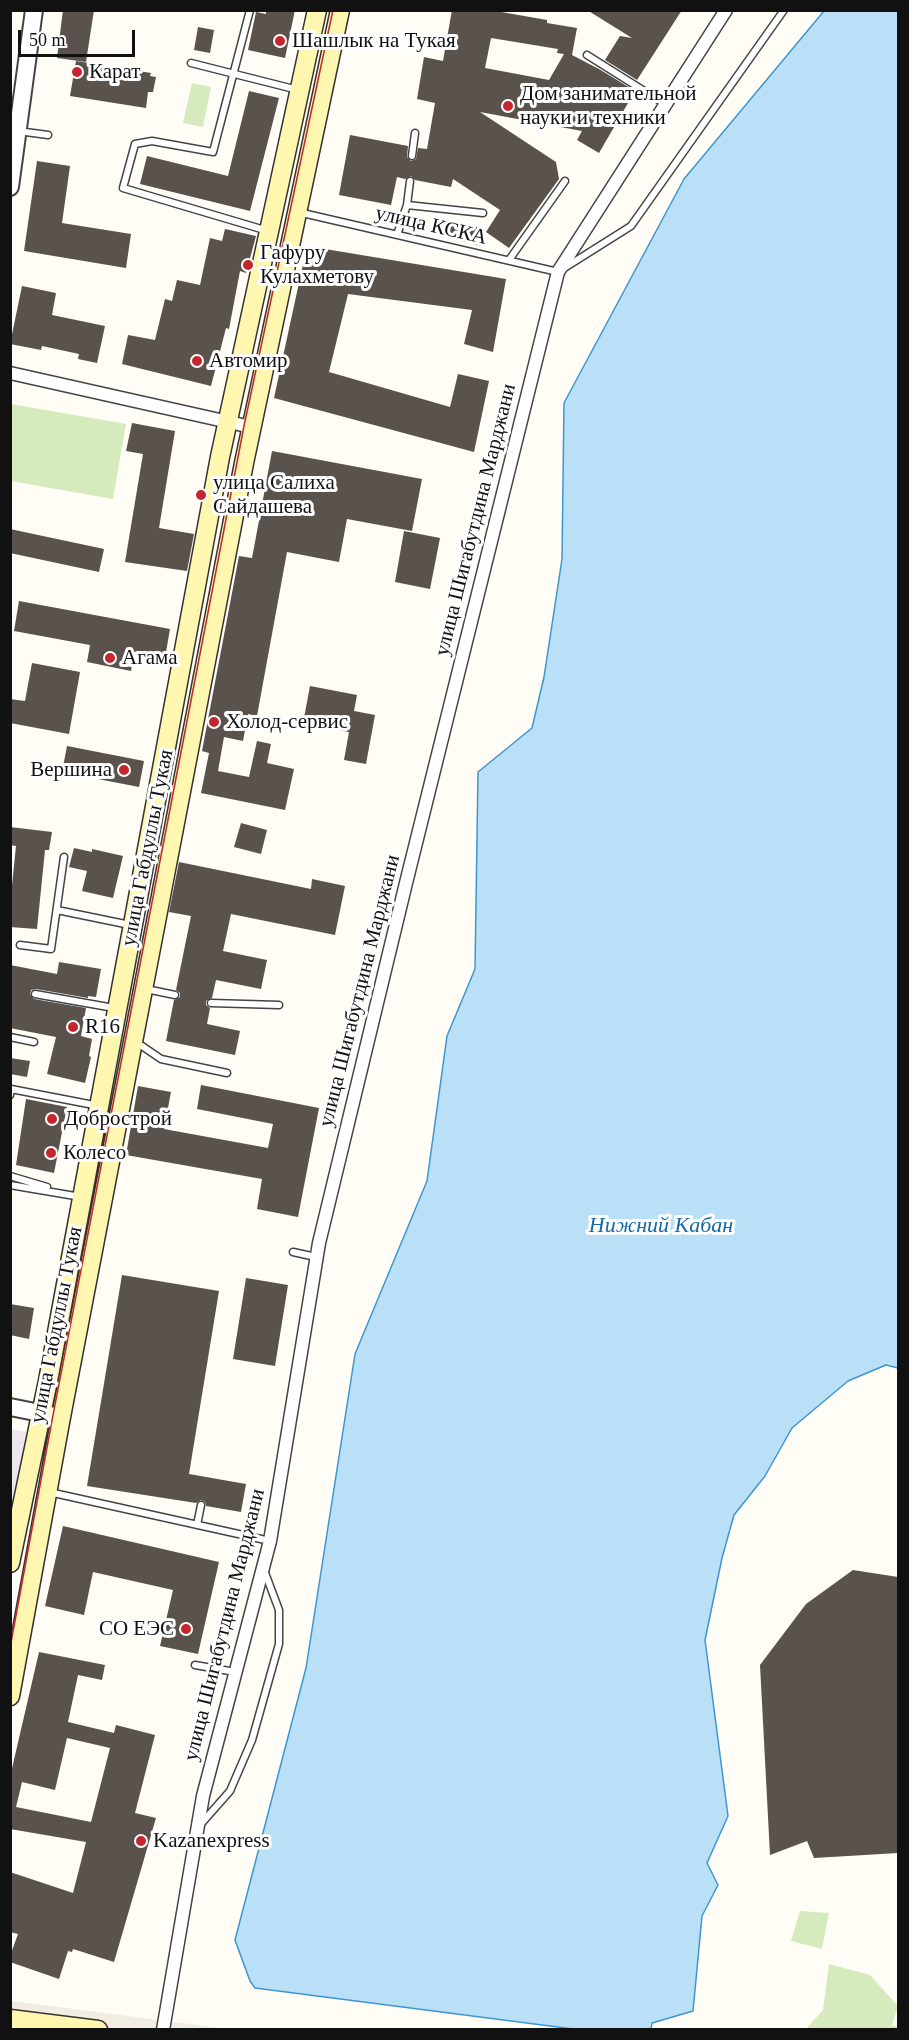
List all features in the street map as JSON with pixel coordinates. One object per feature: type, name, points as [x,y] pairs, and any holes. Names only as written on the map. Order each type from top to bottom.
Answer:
[{"type":"main road","name":"улица Габдуллы Тукая","points":[[10,1563],[48,1381],[76,1196],[99,1106],[228,422],[317,10]]},
{"type":"main road","name":"улица Габдуллы Тукая","points":[[10,1696],[61,1417],[251,427],[340,10]]},
{"type":"main road","points":[[10,2019],[98,2030]]},
{"type":"street","points":[[10,187],[34,10]]},
{"type":"street","name":"улица Шигабутдина Марджани","points":[[163,2030],[203,1796],[270,1541],[316,1257],[408,873],[558,272],[726,10]]},
{"type":"street","points":[[10,373],[251,427]]},
{"type":"street","points":[[10,1407],[61,1417]]},
{"type":"lane","points":[[250,10],[213,152],[152,141],[135,144],[123,188],[269,232]]},
{"type":"lane","points":[[558,272],[631,226],[784,10]]},
{"type":"lane","points":[[587,56],[665,104]]},
{"type":"lane","points":[[191,63],[300,91]]},
{"type":"lane","points":[[18,131],[48,135]]},
{"type":"lane","points":[[412,156],[415,133]]},
{"type":"lane","points":[[397,235],[407,205],[410,180]]},
{"type":"lane","points":[[508,260],[565,182]]},
{"type":"lane","points":[[407,205],[483,213]]},
{"type":"lane","name":"улица КСКА","points":[[297,212],[558,272]]},
{"type":"lane","points":[[20,945],[51,950],[64,857]]},
{"type":"lane","points":[[57,910],[133,926]]},
{"type":"lane","points":[[144,989],[175,995]]},
{"type":"lane","points":[[35,994],[117,1009]]},
{"type":"lane","points":[[211,1003],[279,1005]]},
{"type":"lane","points":[[10,1037],[34,1042]]},
{"type":"lane","points":[[134,1044],[142,1046],[161,1059],[227,1073]]},
{"type":"lane","points":[[10,1095],[11,1089],[99,1106]]},
{"type":"lane","points":[[10,1176],[76,1196]]},
{"type":"lane","points":[[10,1185],[76,1196]]},
{"type":"lane","points":[[293,1252],[316,1257]]},
{"type":"lane","points":[[49,1492],[270,1541]]},
{"type":"lane","points":[[197,1525],[201,1505]]},
{"type":"lane","points":[[198,1827],[230,1791],[252,1740],[279,1644],[279,1610],[263,1567]]},
{"type":"lane","points":[[195,1665],[236,1672]]},
{"type":"shaded area","points":[[10,1429],[26,1432],[11,1515]]},
{"type":"shaded area","points":[[11,2001],[229,2029],[11,2029]]},
{"type":"green space","points":[[192,83],[211,87],[203,127],[183,123]]},
{"type":"green space","points":[[11,404],[126,424],[113,499],[11,481]]},
{"type":"green space","points":[[800,1911],[829,1913],[822,1949],[791,1941]]},
{"type":"green space","points":[[829,1964],[870,1975],[898,2006],[892,2025],[898,2029],[806,2029],[823,2010]]},
{"type":"water","name":"Нижний Кабан","points":[[824,11],[898,11],[898,1368],[886,1365],[848,1381],[792,1428],[765,1476],[734,1515],[722,1558],[705,1640],[728,1816],[707,1863],[718,1885],[702,1916],[693,2011],[652,2023],[651,2029],[581,2030],[255,1988],[250,1981],[235,1940],[306,1668],[355,1354],[427,1181],[447,1036],[475,969],[478,772],[532,728],[544,677],[562,559],[564,403],[684,179]]},
{"type":"building","points":[[63,10],[94,10],[86,62],[57,58]]},
{"type":"building","points":[[266,10],[295,10],[285,58],[248,50],[256,12],[266,14]]},
{"type":"building","points":[[452,10],[490,10],[577,28],[572,55],[635,91],[599,153],[577,140],[582,131],[480,112],[556,162],[559,179],[509,248],[486,232],[500,210],[453,179],[451,187],[415,180],[411,176],[405,179],[397,177],[391,205],[339,195],[350,135],[408,146],[407,157],[411,161],[416,159],[418,148],[427,149],[435,103],[417,99],[424,57],[443,61]],"holes":[[[491,38],[558,49],[557,53],[564,54],[549,80],[485,68]]]},
{"type":"building","points":[[587,10],[682,10],[637,80],[605,60],[620,36],[632,38]]},
{"type":"building","points":[[198,27],[214,30],[210,53],[194,50]]},
{"type":"building","points":[[76,61],[151,73],[150,76],[156,77],[153,92],[148,92],[146,108],[70,96]]},
{"type":"building","points":[[249,91],[279,98],[250,211],[140,184],[147,156],[228,176]]},
{"type":"building","points":[[37,161],[70,166],[62,223],[131,234],[126,268],[24,251]]},
{"type":"building","points":[[446,219],[485,229],[480,246],[442,236]]},
{"type":"building","points":[[225,229],[256,236],[246,273],[240,271],[229,329],[226,328],[211,386],[122,364],[128,335],[155,340],[165,299],[172,301],[177,280],[200,285],[210,238],[222,241]]},
{"type":"building","points":[[307,246],[506,279],[493,352],[464,344],[472,310],[348,294],[329,372],[450,407],[458,374],[489,381],[474,452],[274,398]]},
{"type":"building","points":[[22,286],[56,293],[52,315],[105,326],[97,363],[78,359],[79,354],[42,346],[41,350],[10,344]]},
{"type":"building","points":[[132,423],[175,431],[159,528],[194,534],[187,571],[125,562],[143,454],[126,451]]},
{"type":"building","points":[[272,451],[422,479],[412,531],[347,519],[339,562],[287,552],[257,716],[248,714],[243,741],[224,737],[218,771],[249,777],[257,741],[271,744],[267,763],[294,769],[285,810],[201,793],[209,753],[202,751],[239,556],[252,558]]},
{"type":"building","points":[[10,529],[104,549],[99,572],[10,553]]},
{"type":"building","points":[[404,531],[440,538],[430,589],[395,582]]},
{"type":"building","points":[[19,601],[170,629],[165,658],[134,652],[131,671],[87,662],[90,645],[14,631]]},
{"type":"building","points":[[32,663],[80,672],[69,734],[10,723],[10,699],[25,701]]},
{"type":"building","points":[[310,686],[357,695],[354,711],[375,715],[366,764],[344,760],[349,732],[303,723]]},
{"type":"building","points":[[67,746],[144,761],[139,787],[62,772]]},
{"type":"building","points":[[241,823],[267,830],[261,854],[234,847]]},
{"type":"building","points":[[10,827],[52,832],[49,850],[45,850],[37,929],[10,927],[16,846],[10,845]]},
{"type":"building","points":[[74,848],[92,852],[92,849],[123,856],[113,898],[82,891],[87,871],[69,867]]},
{"type":"building","points":[[179,862],[311,889],[312,879],[345,886],[335,935],[231,914],[223,951],[267,960],[261,989],[216,980],[212,998],[206,1001],[206,1005],[210,1008],[207,1024],[240,1031],[235,1055],[166,1041],[174,1000],[180,997],[180,993],[176,990],[191,916],[169,912]]},
{"type":"building","points":[[59,962],[101,969],[96,997],[88,996],[88,998],[36,989],[31,990],[30,994],[34,999],[86,1008],[81,1036],[92,1039],[89,1056],[91,1057],[85,1083],[47,1074],[56,1037],[10,1028],[10,965],[57,974]]},
{"type":"building","points":[[10,1058],[30,1061],[27,1077],[10,1074]]},
{"type":"building","points":[[201,1085],[319,1108],[298,1217],[257,1209],[262,1179],[126,1155],[138,1086],[171,1092],[164,1129],[268,1148],[273,1124],[197,1109]]},
{"type":"building","points":[[26,1099],[67,1107],[54,1173],[16,1165]]},
{"type":"building","points":[[122,1275],[219,1291],[189,1474],[246,1484],[241,1512],[206,1506],[201,1500],[196,1503],[87,1486]]},
{"type":"building","points":[[246,1278],[288,1285],[275,1366],[233,1359]]},
{"type":"building","points":[[10,1304],[34,1308],[29,1339],[10,1335]]},
{"type":"building","points":[[63,1526],[219,1562],[198,1654],[160,1646],[173,1590],[93,1572],[84,1615],[45,1606]]},
{"type":"building","points":[[853,1570],[898,1577],[898,1853],[814,1858],[807,1841],[770,1855],[760,1665],[806,1604]]},
{"type":"building","points":[[39,1652],[105,1665],[102,1680],[78,1675],[68,1722],[114,1733],[116,1725],[155,1735],[135,1813],[156,1818],[114,1962],[73,1949],[72,1952],[68,1951],[59,1979],[10,1962],[18,1934],[10,1932],[10,1872],[73,1893],[86,1842],[10,1829],[10,1777]],"holes":[[[67,1738],[110,1748],[91,1822],[16,1807],[22,1782],[55,1790]]]},
{"type":"tram line","points":[[10,1648],[244,426],[333,10]]},
{"type":"place","name":"Шашлык на Тукая","points":[[280,41]]},
{"type":"place","name":"Карат","points":[[77,72]]},
{"type":"place","name":"Дом занимательной науки и техники","points":[[508,106]]},
{"type":"place","name":"Гафуру Кулахметову","points":[[248,265]]},
{"type":"place","name":"Автомир","points":[[197,361]]},
{"type":"place","name":"улица Салиха Сайдашева","points":[[201,495]]},
{"type":"place","name":"Агама","points":[[110,658]]},
{"type":"place","name":"Холод-сервис","points":[[214,722]]},
{"type":"place","name":"Вершина","points":[[124,770]]},
{"type":"place","name":"R16","points":[[73,1027]]},
{"type":"place","name":"Добрострой","points":[[52,1119]]},
{"type":"place","name":"Колесо","points":[[51,1153]]},
{"type":"place","name":"СО ЕЭС","points":[[186,1629]]},
{"type":"place","name":"Kazanexpress","points":[[141,1841]]}]
